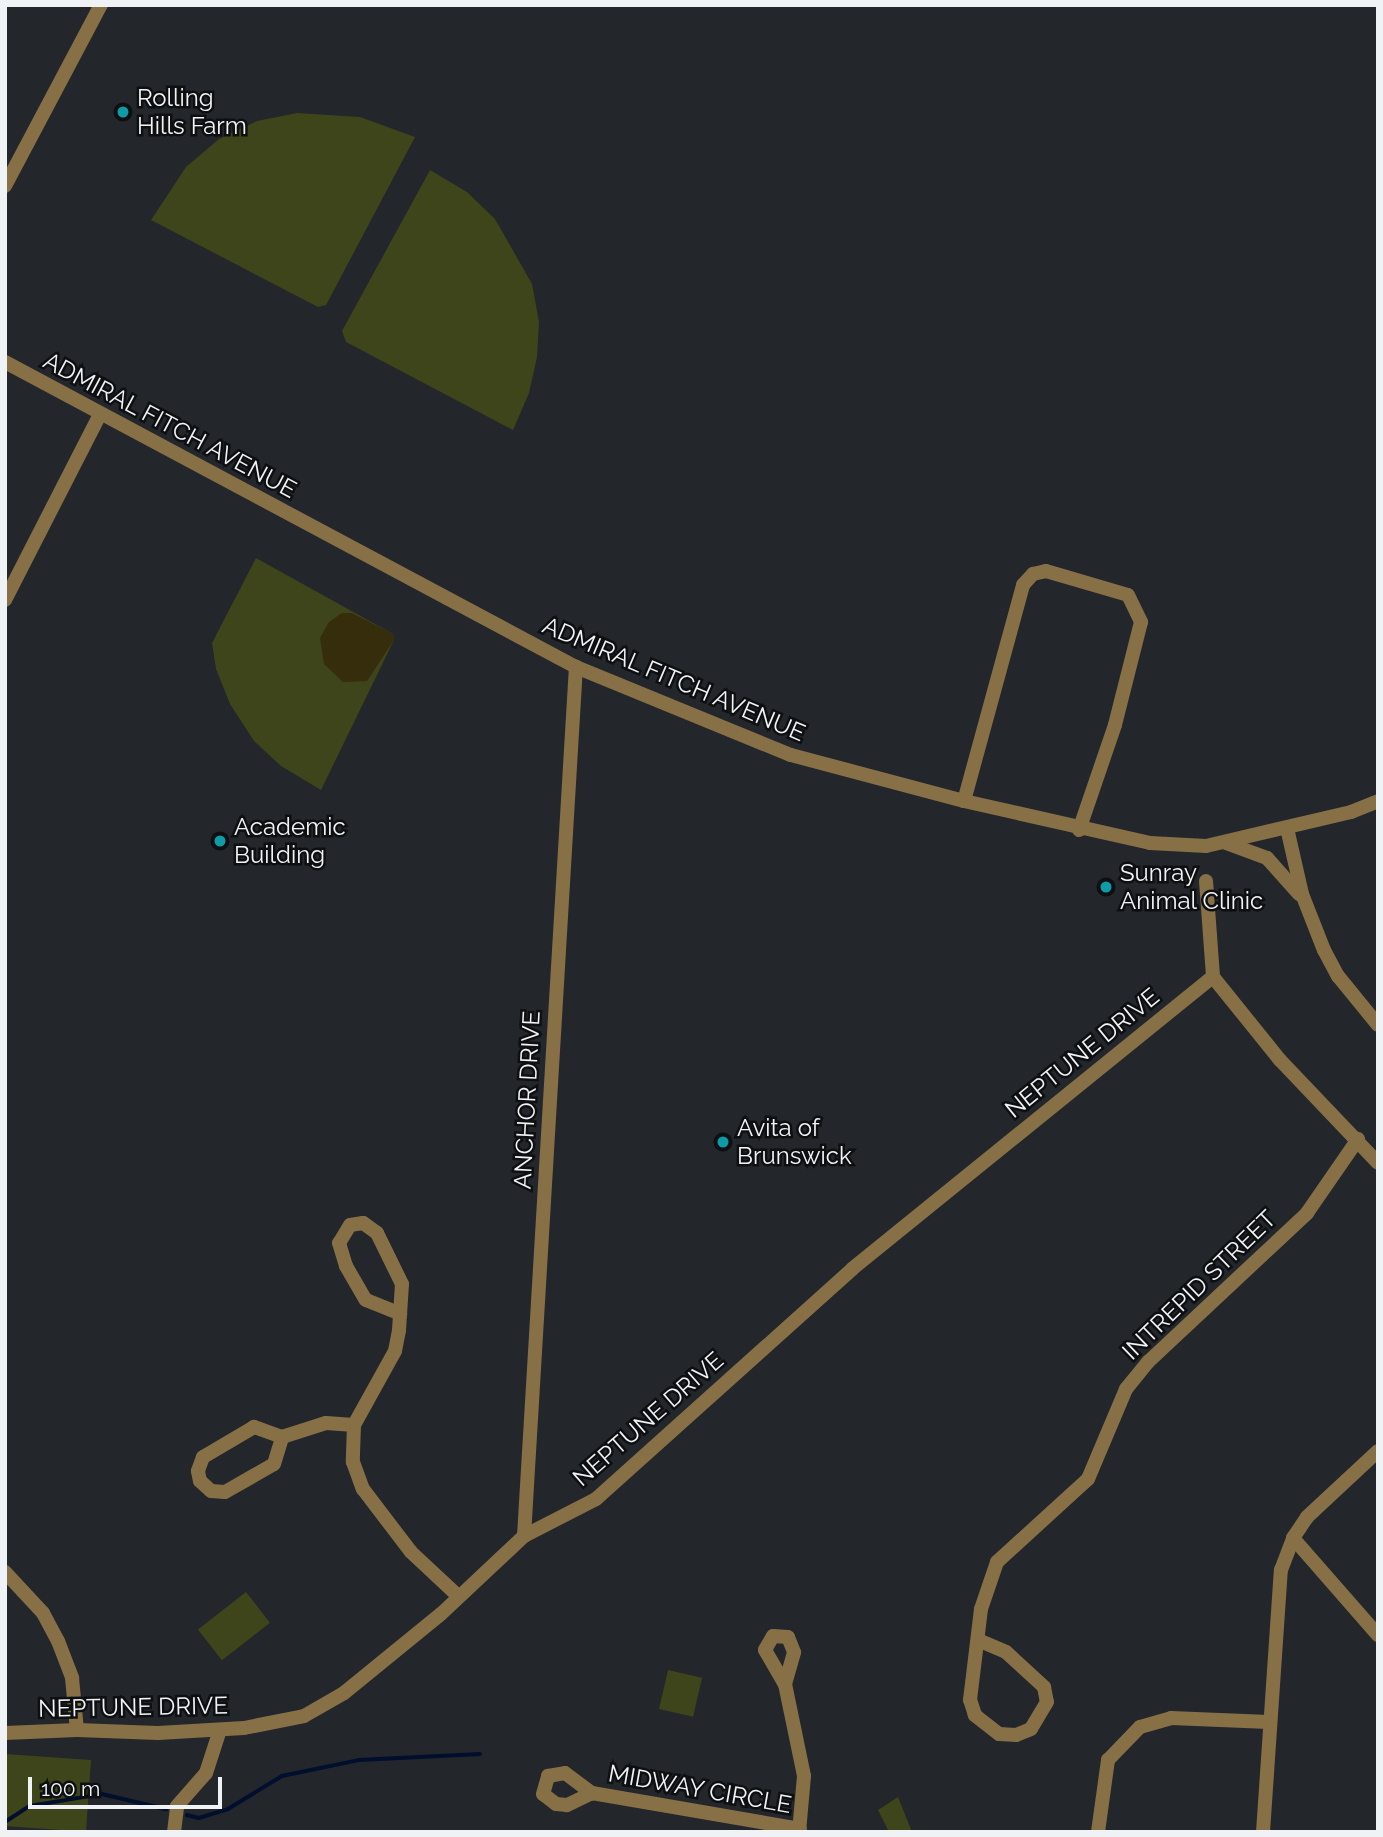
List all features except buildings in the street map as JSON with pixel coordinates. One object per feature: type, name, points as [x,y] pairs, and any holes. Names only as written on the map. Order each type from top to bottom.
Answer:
[{"type":"street","points":[[5,186],[101,5]]},
{"type":"street","name":"ADMIRAL FITCH AVENUE","points":[[5,362],[576,667],[791,755],[964,802],[1079,830],[1150,843],[1206,846],[1287,828],[1378,801]]},
{"type":"street","points":[[5,600],[100,414]]},
{"type":"street","points":[[964,802],[1023,585],[1033,574],[1046,571],[1128,595],[1137,607],[1141,622],[1115,725],[1079,830]]},
{"type":"street","name":"ANCHOR DRIVE","points":[[524,1536],[576,667]]},
{"type":"street","points":[[1287,828],[1305,902],[1338,976],[1378,1025]]},
{"type":"street","points":[[1225,842],[1267,858],[1305,902]]},
{"type":"street","points":[[1206,881],[1213,977],[1280,1060],[1378,1163]]},
{"type":"street","name":"NEPTUNE DRIVE","points":[[5,1733],[76,1730],[158,1734],[220,1730],[304,1717],[344,1693],[524,1536],[596,1499],[852,1269],[1213,977]]},
{"type":"street","name":"INTREPID STREET","points":[[978,1640],[1006,1652],[1044,1687],[1047,1702],[1031,1729],[1016,1735],[999,1734],[975,1715],[970,1684],[981,1609],[997,1562],[1088,1479],[1126,1389],[1148,1362],[1307,1213],[1358,1139]]},
{"type":"street","points":[[400,1314],[366,1300],[346,1266],[339,1242],[350,1225],[362,1223],[377,1233],[402,1284],[400,1314],[395,1351],[354,1426],[354,1462],[363,1489],[411,1552],[458,1596]]},
{"type":"street","points":[[282,1437],[274,1464],[225,1492],[211,1491],[200,1481],[198,1471],[203,1457],[254,1427],[282,1437],[326,1423],[354,1426]]},
{"type":"street","points":[[1263,1832],[1278,1588],[1293,1538],[1317,1506],[1378,1451]]},
{"type":"street","points":[[1293,1538],[1376,1629]]},
{"type":"street","points":[[5,1573],[43,1612],[58,1641],[72,1678],[76,1730]]},
{"type":"street","points":[[785,1684],[804,1776],[800,1830]]},
{"type":"street","points":[[1098,1832],[1108,1760],[1140,1727],[1171,1718],[1269,1722]]},
{"type":"street","points":[[174,1832],[177,1806],[206,1773],[220,1730]]},
{"type":"street","name":"MIDWAY CIRCLE","points":[[592,1793],[800,1830]]},
{"type":"green space","points":[[297,113],[360,117],[415,137],[326,305],[318,307],[151,220],[186,167],[219,139],[257,121]]},
{"type":"green space","points":[[430,170],[467,192],[495,219],[532,284],[539,322],[537,357],[529,393],[513,430],[346,342],[342,331]]},
{"type":"green space","points":[[256,558],[393,634],[394,640],[321,790],[281,766],[254,741],[230,704],[216,669],[212,643]]},
{"type":"green space","points":[[246,1592],[270,1623],[222,1660],[198,1630]]},
{"type":"green space","points":[[668,1670],[702,1678],[693,1717],[659,1709]]},
{"type":"green space","points":[[5,1754],[91,1760],[86,1832],[5,1826]]},
{"type":"green space","points":[[898,1797],[912,1832],[889,1832],[878,1810]]},
{"type":"sand","points":[[342,613],[352,613],[393,634],[394,640],[367,681],[343,682],[324,664],[320,638],[329,622]]},
{"type":"waterway","points":[[187,1815],[199,1818],[228,1809],[282,1776],[359,1760],[480,1754]]},
{"type":"waterway","points":[[5,1822],[30,1806],[102,1794],[166,1809]]},
{"type":"place","name":"Rolling Hills Farm","points":[[123,112]]},
{"type":"place","name":"Academic Building","points":[[220,841]]},
{"type":"place","name":"Sunray Animal Clinic","points":[[1106,887]]},
{"type":"place","name":"Avita of Brunswick","points":[[723,1142]]}]
